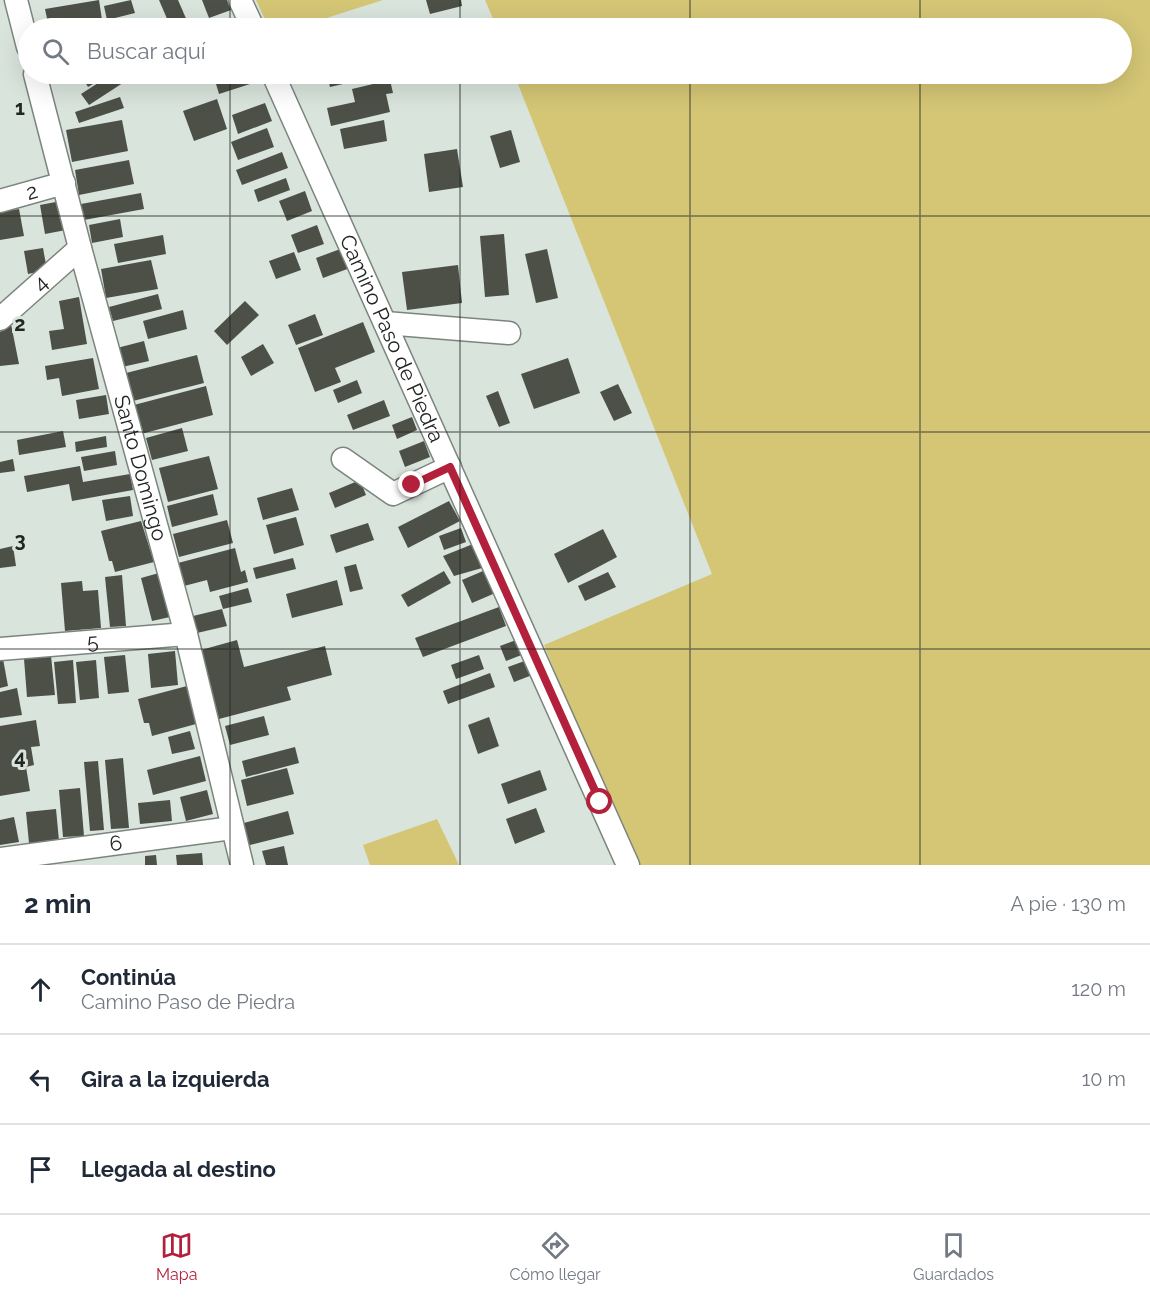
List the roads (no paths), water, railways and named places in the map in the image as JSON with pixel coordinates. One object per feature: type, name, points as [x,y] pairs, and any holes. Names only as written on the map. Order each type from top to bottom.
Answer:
[{"type":"street","points":[[16,0],[21,18]]},
{"type":"street","points":[[240,0],[248,18]]},
{"type":"street","name":"Santo Domingo","points":[[39,84],[80,248],[186,634],[242,865]]},
{"type":"street","name":"Camino Paso de Piedra","points":[[278,84],[628,865]]},
{"type":"street","name":"2","points":[[0,201],[64,183]]},
{"type":"street","name":"4","points":[[0,318],[80,248]]},
{"type":"street","points":[[385,322],[508,333]]},
{"type":"street","points":[[343,459],[393,494],[450,467]]},
{"type":"street","name":"5","points":[[0,649],[186,634]]},
{"type":"street","name":"6","points":[[0,860],[232,828]]}]
